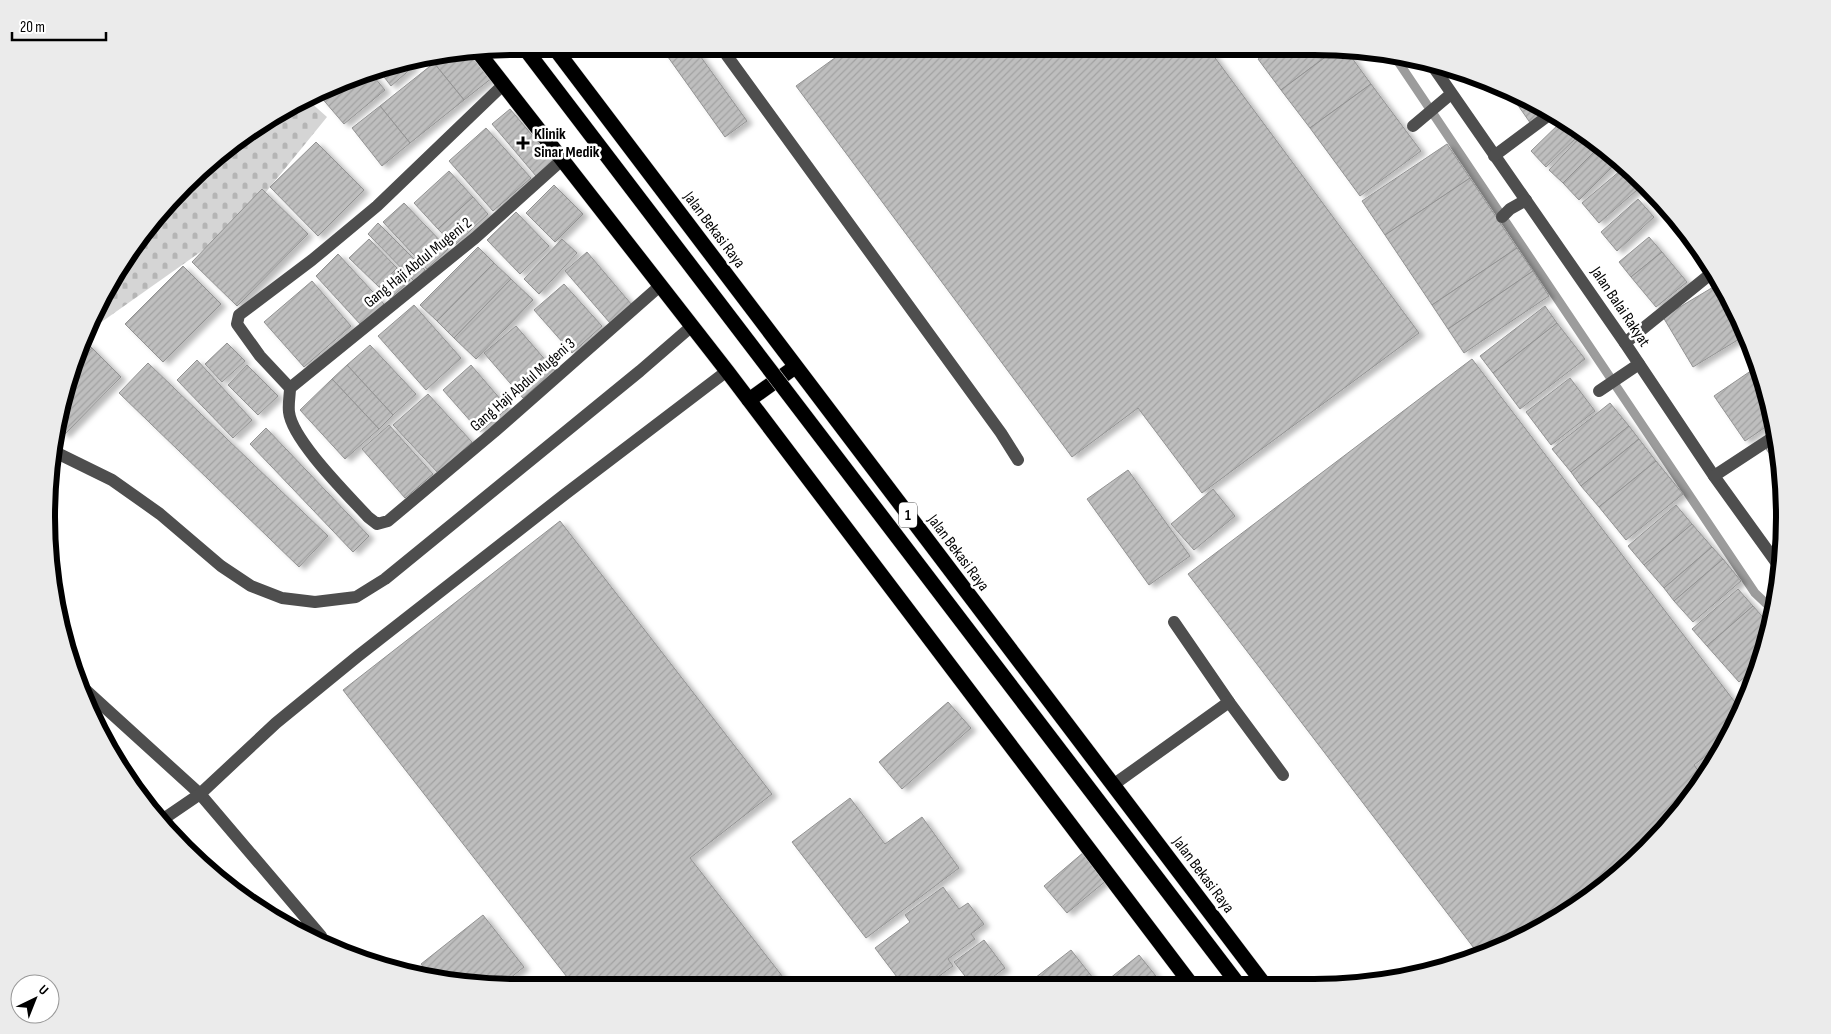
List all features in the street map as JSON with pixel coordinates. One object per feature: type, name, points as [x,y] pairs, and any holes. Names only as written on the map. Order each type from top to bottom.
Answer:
[{"type":"highway","points":[[530,55],[1234,979]]},
{"type":"highway","name":"Jalan Bekasi Raya","points":[[559,55],[1260,979]]},
{"type":"highway","points":[[482,56],[727,371],[1187,979]]},
{"type":"highway","points":[[749,400],[796,367]]},
{"type":"street","points":[[727,55],[1001,433],[1018,460]]},
{"type":"street","name":"Jalan Balai Rakyat","points":[[1437,72],[1625,343],[1714,476],[1774,559]]},
{"type":"street","points":[[290,388],[260,356],[236,324],[239,315],[312,260],[377,206],[503,85]]},
{"type":"street","points":[[1416,122],[1451,94]]},
{"type":"street","points":[[1494,156],[1546,117]]},
{"type":"street","name":"Gang Haji Abdul Mugeni 2","points":[[290,388],[475,238],[563,159]]},
{"type":"street","points":[[1506,213],[1526,200]]},
{"type":"street","points":[[1625,343],[1708,276]]},
{"type":"street","name":"Gang Haji Abdul Mugeni 3","points":[[290,388],[289,412],[293,426],[308,449],[368,517],[377,524],[388,521],[565,371],[660,285]]},
{"type":"street","points":[[59,454],[112,480],[160,514],[220,566],[251,586],[282,598],[315,602],[356,597],[385,579],[692,326]]},
{"type":"street","points":[[1602,388],[1639,364]]},
{"type":"street","points":[[166,817],[200,794],[276,722],[358,656],[727,371]]},
{"type":"street","points":[[1714,476],[1769,440]]},
{"type":"street","points":[[1174,622],[1229,702],[1283,775]]},
{"type":"street","points":[[90,694],[200,794],[319,934]]},
{"type":"street","points":[[1113,785],[1229,702]]},
{"type":"green space","points":[[312,104],[327,117],[240,224],[97,325],[133,260],[150,236],[190,190],[236,150],[286,117]]},
{"type":"building","points":[[667,55],[699,55],[747,121],[725,137]]},
{"type":"building","points":[[839,55],[1213,55],[1419,333],[1202,493],[1138,408],[1072,457],[796,86]]},
{"type":"building","points":[[1264,55],[1328,55],[1281,90],[1258,59]]},
{"type":"building","points":[[1328,55],[1351,57],[1371,84],[1310,128],[1281,90]]},
{"type":"building","points":[[476,57],[492,78],[464,100],[434,63]]},
{"type":"building","points":[[434,63],[464,100],[410,143],[380,106]]},
{"type":"building","points":[[413,67],[391,86],[383,75]]},
{"type":"building","points":[[375,78],[385,90],[344,124],[322,99]]},
{"type":"building","points":[[1371,84],[1421,151],[1360,196],[1310,128]]},
{"type":"building","points":[[1516,102],[1542,115],[1531,124]]},
{"type":"building","points":[[380,106],[410,143],[382,166],[352,128]]},
{"type":"building","name":"Klinik Sinar Medik","points":[[510,109],[554,161],[536,176],[492,124]]},
{"type":"building","points":[[1558,125],[1577,137],[1546,167],[1531,151]]},
{"type":"building","points":[[486,128],[531,178],[493,211],[449,161]]},
{"type":"building","points":[[1579,138],[1596,150],[1563,183],[1549,170]]},
{"type":"building","points":[[316,142],[364,190],[318,236],[270,187]]},
{"type":"building","points":[[1447,144],[1470,178],[1385,235],[1362,201]]},
{"type":"building","points":[[1596,150],[1612,167],[1579,200],[1563,183]]},
{"type":"building","points":[[449,171],[473,197],[438,229],[414,203]]},
{"type":"building","points":[[1620,171],[1639,188],[1599,223],[1582,203]]},
{"type":"building","points":[[1470,178],[1517,248],[1432,305],[1385,235]]},
{"type":"building","points":[[554,185],[583,214],[555,242],[526,213]]},
{"type":"building","points":[[262,189],[308,234],[237,306],[192,262]]},
{"type":"building","points":[[473,197],[488,214],[454,246],[438,229]]},
{"type":"building","points":[[1638,199],[1654,217],[1617,251],[1601,232]]},
{"type":"building","points":[[404,203],[448,249],[427,269],[383,222]]},
{"type":"building","points":[[516,212],[549,246],[520,274],[487,240]]},
{"type":"building","points":[[378,223],[425,270],[414,281],[368,234]]},
{"type":"building","points":[[1649,237],[1662,252],[1631,277],[1619,262]]},
{"type":"building","points":[[369,239],[397,268],[379,287],[349,258]]},
{"type":"building","points":[[562,239],[577,253],[539,294],[524,279]]},
{"type":"building","points":[[478,247],[494,263],[437,321],[420,305]]},
{"type":"building","points":[[1517,248],[1533,271],[1448,329],[1432,305]]},
{"type":"building","points":[[587,252],[632,305],[610,323],[565,271]]},
{"type":"building","points":[[1662,252],[1687,282],[1656,307],[1631,277]]},
{"type":"building","points":[[338,254],[384,304],[361,325],[316,276]]},
{"type":"building","points":[[494,263],[511,279],[454,338],[437,321]]},
{"type":"building","points":[[183,266],[221,304],[163,362],[125,324]]},
{"type":"building","points":[[397,268],[410,280],[390,299],[379,287]]},
{"type":"building","points":[[1533,271],[1549,296],[1464,353],[1448,329]]},
{"type":"building","points":[[511,279],[533,300],[476,359],[454,338]]},
{"type":"building","points":[[312,281],[351,326],[304,367],[264,322]]},
{"type":"building","points":[[564,284],[602,326],[572,353],[534,310]]},
{"type":"building","points":[[1714,286],[1740,338],[1693,367],[1663,317]]},
{"type":"building","points":[[414,305],[461,358],[426,390],[378,336]]},
{"type":"building","points":[[1545,306],[1557,323],[1493,373],[1480,356]]},
{"type":"building","points":[[1557,323],[1585,359],[1520,409],[1493,373]]},
{"type":"building","points":[[516,326],[555,371],[523,398],[484,353]]},
{"type":"building","points":[[227,343],[245,361],[222,382],[205,364]]},
{"type":"building","points":[[88,344],[92,348],[84,356]]},
{"type":"building","points":[[370,345],[416,394],[393,415],[347,365]]},
{"type":"building","points":[[92,348],[121,377],[64,435],[71,397],[84,356]]},
{"type":"building","points":[[1472,359],[1736,704],[1712,751],[1694,765],[1699,772],[1698,774],[1681,798],[1641,844],[1595,884],[1571,901],[1518,931],[1475,950],[1188,574]]},
{"type":"building","points":[[197,360],[252,420],[233,438],[177,380]]},
{"type":"building","points":[[148,363],[328,536],[299,567],[119,393]]},
{"type":"building","points":[[247,365],[278,396],[258,415],[228,385]]},
{"type":"building","points":[[347,365],[393,415],[379,429],[332,379]]},
{"type":"building","points":[[471,365],[508,408],[480,432],[443,390]]},
{"type":"building","points":[[1752,370],[1767,426],[1745,441],[1714,396]]},
{"type":"building","points":[[1570,378],[1595,411],[1551,445],[1526,412]]},
{"type":"building","points":[[332,379],[379,429],[345,459],[300,410]]},
{"type":"building","points":[[428,394],[472,442],[438,473],[393,425]]},
{"type":"building","points":[[1610,403],[1629,426],[1571,472],[1552,449]]},
{"type":"building","points":[[389,425],[433,474],[405,498],[362,449]]},
{"type":"building","points":[[1629,426],[1639,439],[1581,486],[1571,472]]},
{"type":"building","points":[[266,428],[369,536],[353,552],[250,444]]},
{"type":"building","points":[[1639,439],[1656,461],[1599,507],[1581,486]]},
{"type":"building","points":[[1770,446],[1772,457],[1766,449]]},
{"type":"building","points":[[1656,461],[1683,494],[1626,540],[1599,507]]},
{"type":"building","points":[[1128,470],[1190,556],[1149,585],[1087,499]]},
{"type":"building","points":[[1213,489],[1235,516],[1194,550],[1171,524]]},
{"type":"building","points":[[1676,505],[1692,524],[1644,565],[1628,546]]},
{"type":"building","points":[[560,521],[772,794],[690,858],[785,979],[569,979],[343,690]]},
{"type":"building","points":[[1692,524],[1712,547],[1664,588],[1644,565]]},
{"type":"building","points":[[1712,547],[1723,559],[1674,601],[1664,588]]},
{"type":"building","points":[[1723,559],[1741,581],[1693,622],[1674,601]]},
{"type":"building","points":[[1738,589],[1753,606],[1707,646],[1692,629]]},
{"type":"building","points":[[1753,606],[1764,619],[1748,674],[1739,682],[1707,646]]},
{"type":"building","points":[[948,702],[971,728],[902,789],[879,762]]},
{"type":"building","points":[[850,798],[885,844],[922,817],[959,868],[866,938],[792,842]]},
{"type":"building","points":[[1084,852],[1107,880],[1067,913],[1044,886]]},
{"type":"building","points":[[943,887],[959,909],[968,903],[984,924],[971,934],[975,939],[948,959],[953,966],[935,979],[898,979],[875,948],[910,922],[905,915]]},
{"type":"building","points":[[483,915],[524,967],[509,979],[457,975],[427,970],[421,964]]},
{"type":"building","points":[[984,940],[1005,968],[990,979],[967,979],[954,962]]},
{"type":"building","points":[[1071,950],[1094,979],[1034,979]]},
{"type":"building","points":[[1139,955],[1158,979],[1109,979]]},
{"type":"waterway","points":[[1399,63],[1755,593],[1767,605]]},
{"type":"place","name":"Klinik Sinar Medik","points":[[523,143]]}]
